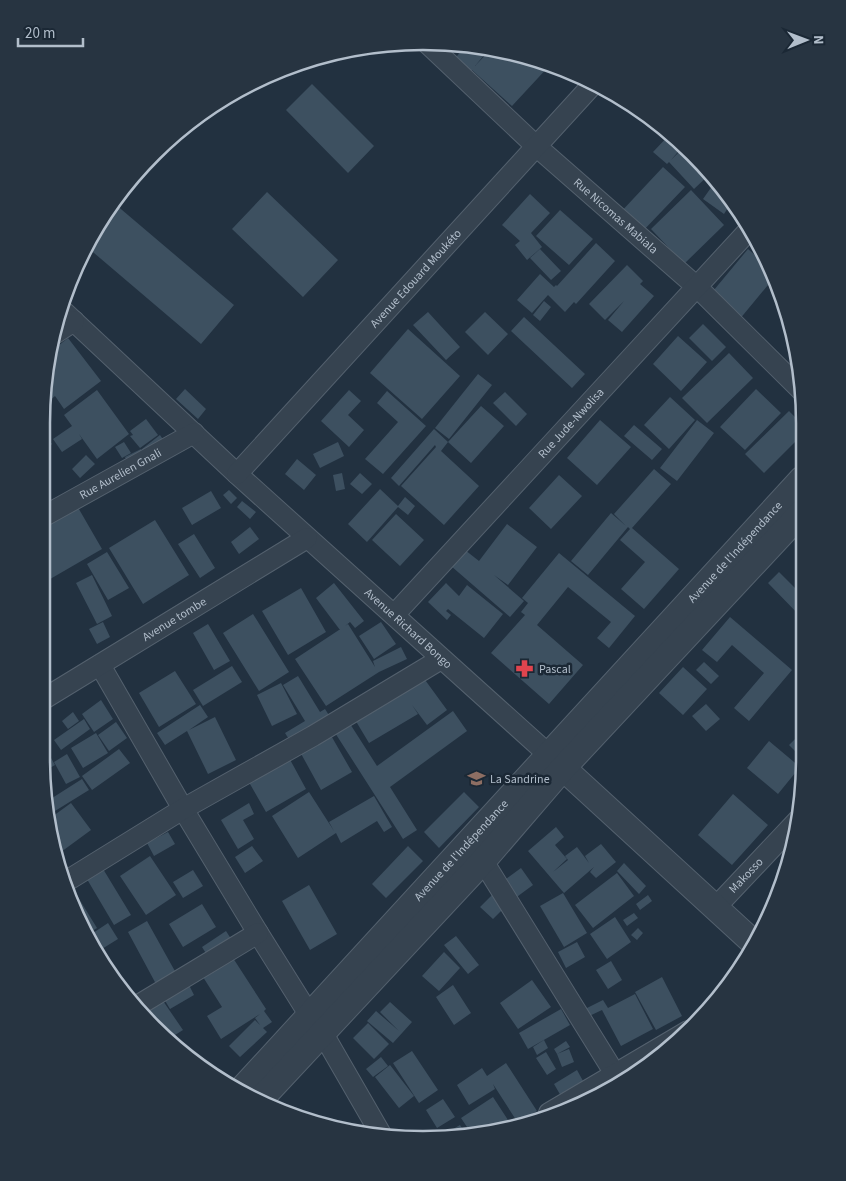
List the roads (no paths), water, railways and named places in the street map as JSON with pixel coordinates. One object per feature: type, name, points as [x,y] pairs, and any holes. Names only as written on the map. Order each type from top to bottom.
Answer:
[{"type":"street","name":"Rue Nicomas Mabiala","points":[[435,50],[536,146],[698,288],[794,383]]},
{"type":"street","name":"Avenue Edouard Moukéto","points":[[237,474],[588,88]]},
{"type":"street","name":"Rue Jude-Nwolisa","points":[[394,615],[698,288],[745,235]]},
{"type":"street","name":"Avenue Richard Bongo","points":[[68,316],[307,538],[749,939]]},
{"type":"street","name":"Rue Aurelien Gnali","points":[[50,512],[194,433]]},
{"type":"street","name":"Avenue de l'Indépendance","points":[[263,1095],[316,1024],[556,762],[796,486]]},
{"type":"street","name":"Avenue de l'Indépendance","points":[[245,1086],[316,1024],[483,861],[556,762],[796,518]]},
{"type":"street","name":"Avenue tombe","points":[[50,695],[307,538]]},
{"type":"street","points":[[70,879],[183,809],[313,736],[441,659]]},
{"type":"street","points":[[100,665],[183,809],[316,1024],[377,1128]]},
{"type":"street","name":"Makosso","points":[[715,908],[789,829]]},
{"type":"street","points":[[483,861],[616,1077]]},
{"type":"street","points":[[142,1003],[258,933]]},
{"type":"place","name":"Pascal","points":[[525,669]]},
{"type":"place","name":"La Sandrine","points":[[476,779]]}]
